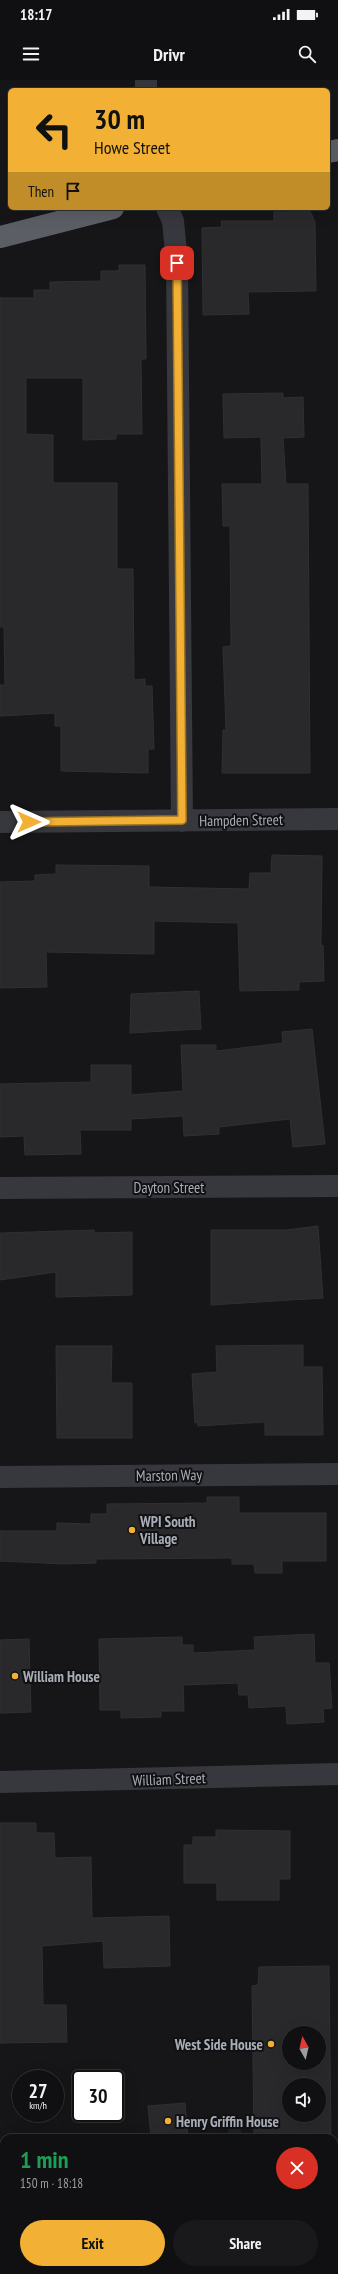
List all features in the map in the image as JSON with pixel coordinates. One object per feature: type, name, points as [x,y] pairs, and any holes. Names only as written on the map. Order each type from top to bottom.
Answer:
[{"type":"highway","points":[[0,237],[105,210]]},
{"type":"street","points":[[168,210],[173,221],[177,263],[182,820]]},
{"type":"street","name":"Hampden Street","points":[[0,822],[338,819]]},
{"type":"street","name":"Dayton Street","points":[[0,1188],[338,1186]]},
{"type":"street","name":"Marston Way","points":[[0,1477],[338,1474]]},
{"type":"street","name":"William Street","points":[[0,1782],[338,1774]]},
{"type":"shaded area","points":[[239,2116],[241,2118],[241,2134],[227,2134],[231,2123]]},
{"type":"building","points":[[290,210],[307,210],[311,213],[315,222],[316,291],[248,292],[249,314],[203,315],[202,228],[222,227],[221,221],[274,221],[274,212],[288,212]]},
{"type":"building","points":[[119,265],[145,265],[146,359],[141,359],[142,434],[116,434],[116,439],[83,440],[83,378],[26,378],[26,434],[53,435],[53,483],[117,483],[117,569],[133,569],[134,680],[145,679],[145,686],[152,686],[154,749],[148,749],[148,773],[61,771],[61,726],[55,726],[55,713],[0,716],[0,685],[5,685],[4,627],[0,627],[0,298],[34,298],[34,290],[50,290],[50,282],[101,281],[101,271],[119,271]]},
{"type":"building","points":[[283,393],[283,398],[303,397],[304,437],[283,438],[286,484],[308,484],[310,773],[222,773],[223,730],[226,730],[223,647],[231,646],[230,526],[223,526],[222,484],[262,484],[261,437],[224,438],[223,394]]},
{"type":"building","points":[[272,855],[322,856],[321,946],[323,945],[324,981],[299,982],[299,990],[240,991],[238,923],[154,921],[154,954],[46,952],[47,987],[0,988],[0,882],[35,881],[35,875],[56,874],[56,865],[149,866],[149,887],[249,889],[250,873],[271,873]]},
{"type":"building","points":[[199,991],[201,1029],[130,1033],[131,994]]},
{"type":"building","points":[[312,1029],[325,1144],[293,1147],[290,1119],[219,1127],[219,1134],[184,1136],[183,1116],[131,1119],[131,1130],[80,1130],[81,1154],[25,1155],[24,1136],[0,1137],[0,1084],[91,1082],[91,1065],[131,1065],[131,1095],[183,1091],[181,1045],[216,1045],[216,1051],[283,1043],[282,1032]]},
{"type":"building","points":[[318,1226],[323,1298],[211,1305],[211,1230],[286,1230]]},
{"type":"building","points":[[94,1230],[95,1233],[132,1232],[132,1295],[56,1297],[56,1272],[0,1280],[0,1233]]},
{"type":"building","points":[[303,1345],[303,1367],[322,1367],[323,1435],[265,1435],[265,1422],[198,1426],[197,1422],[195,1423],[192,1374],[217,1372],[216,1346]]},
{"type":"building","points":[[56,1346],[112,1346],[111,1383],[132,1383],[132,1438],[57,1438]]},
{"type":"building","points":[[207,1497],[239,1497],[239,1513],[326,1513],[326,1561],[282,1561],[282,1573],[255,1573],[254,1564],[232,1564],[232,1558],[96,1559],[96,1563],[65,1564],[0,1561],[0,1531],[57,1531],[57,1523],[91,1524],[91,1514],[107,1514],[107,1504],[207,1503]]},
{"type":"building","points":[[314,1634],[315,1663],[329,1663],[332,1708],[323,1709],[324,1722],[287,1724],[286,1706],[249,1708],[248,1695],[239,1695],[238,1683],[183,1685],[184,1711],[161,1711],[161,1717],[121,1718],[121,1710],[100,1710],[99,1639],[182,1637],[182,1645],[193,1645],[193,1653],[255,1650],[254,1637]]},
{"type":"building","name":"William House","points":[[29,1639],[31,1712],[0,1713],[0,1640]]},
{"type":"building","points":[[0,1823],[36,1823],[36,1833],[54,1833],[55,1858],[91,1857],[92,1918],[169,1916],[170,1966],[104,1968],[103,1941],[42,1946],[43,2005],[66,2005],[67,2042],[0,2043]]},
{"type":"building","points":[[216,1830],[290,1831],[290,1879],[279,1879],[279,1900],[217,1900],[217,1883],[184,1883],[184,1845],[193,1845],[193,1837],[216,1837]]},
{"type":"building","name":"West Side House","points":[[329,1966],[331,2134],[254,2134],[252,1986],[258,1985],[259,1967]]},
{"type":"building","name":"Henry Griffin House","points":[[185,2103],[188,2134],[151,2134],[148,2106]]},
{"type":"place","name":"WPI South Village","points":[[132,1530]]},
{"type":"place","name":"William House","points":[[15,1676]]},
{"type":"place","name":"West Side House","points":[[271,2044]]},
{"type":"place","name":"Henry Griffin House","points":[[168,2121]]},
{"type":"route","points":[[29,822],[182,820],[177,263]]}]
